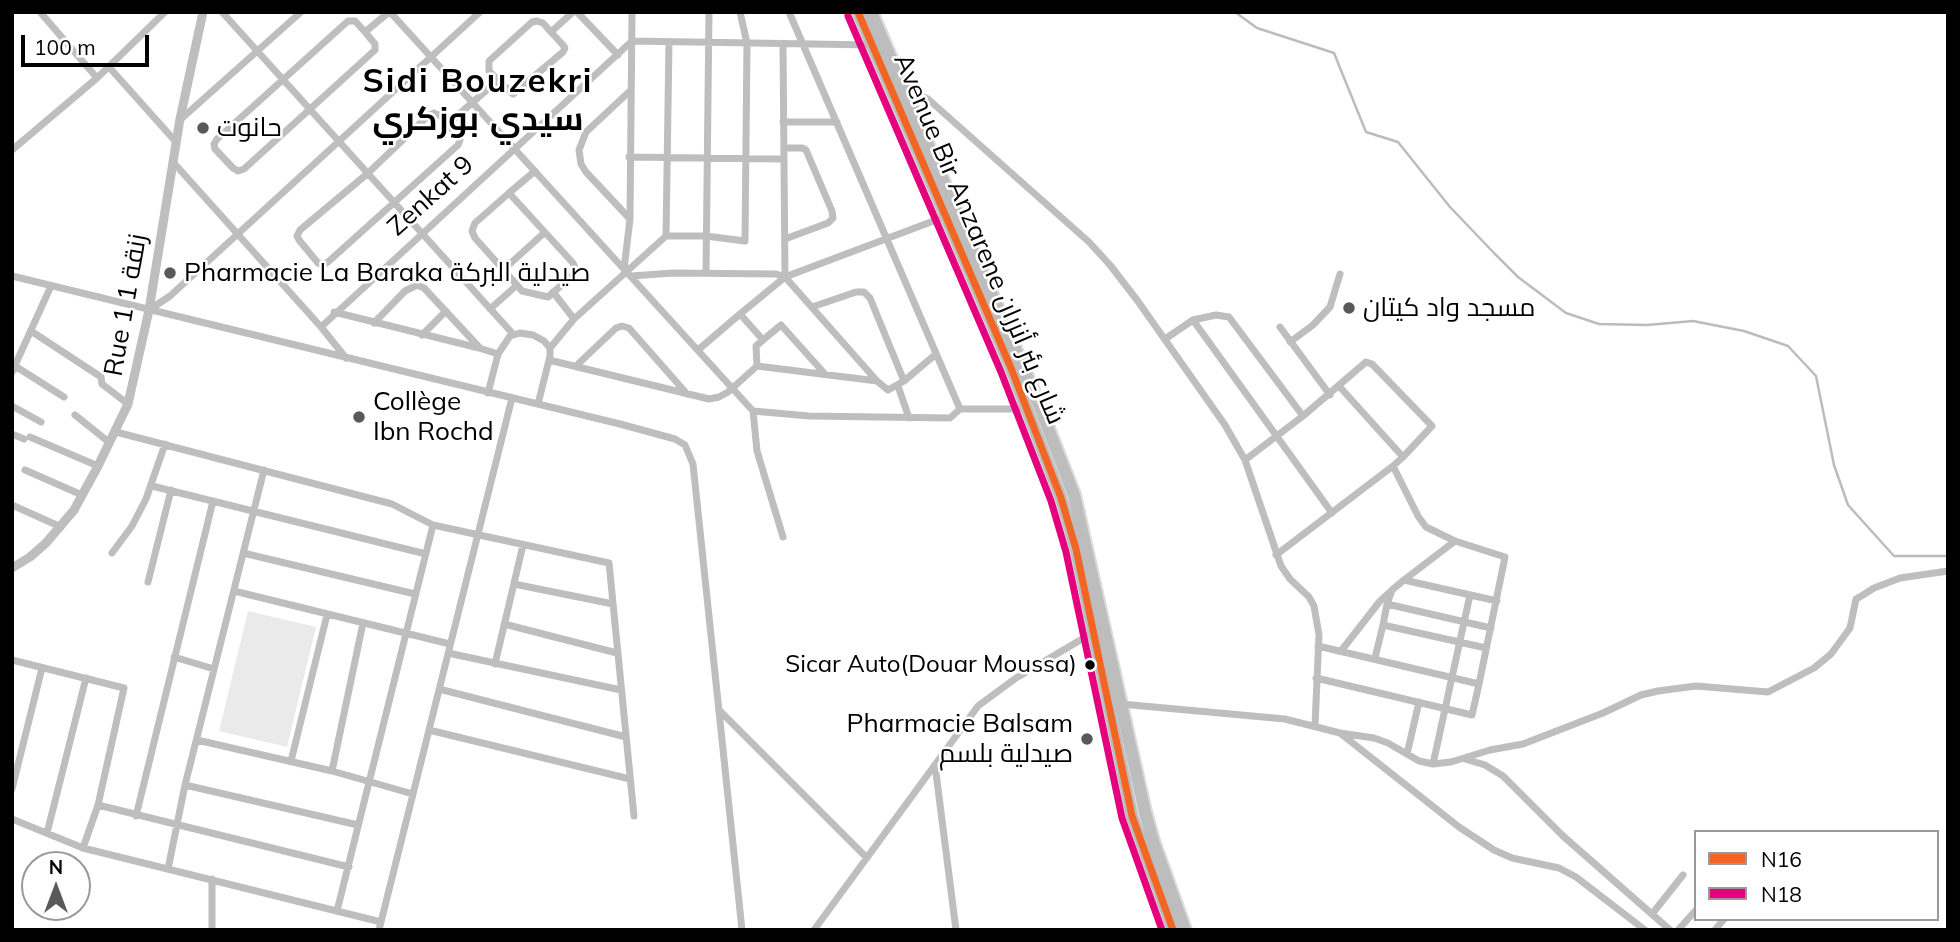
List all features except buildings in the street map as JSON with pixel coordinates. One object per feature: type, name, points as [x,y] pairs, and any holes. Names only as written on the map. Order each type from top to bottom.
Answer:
[{"type":"main road","name":"Avenue Bir Anzarene شارع بئر أنزران","points":[[858,12],[1053,474],[1067,515],[1132,816],[1173,930]]},
{"type":"main road","name":"Avenue Bir Anzarene شارع بئر أنزران","points":[[871,12],[1036,398],[1074,495],[1153,841],[1185,930]]},
{"type":"street","points":[[40,12],[97,79]]},
{"type":"street","points":[[12,150],[97,79],[165,12]]},
{"type":"street","name":"Rue 1 زنقة 1","points":[[12,568],[30,557],[61,527],[99,466],[128,404],[149,310],[180,119],[203,12]]},
{"type":"street","points":[[222,12],[513,334]]},
{"type":"street","points":[[180,119],[301,12]]},
{"type":"street","points":[[365,32],[390,12],[753,411],[757,451],[783,537]]},
{"type":"street","points":[[149,310],[170,296],[480,12]]},
{"type":"street","points":[[551,32],[575,12],[618,55]]},
{"type":"street","points":[[627,273],[632,12]]},
{"type":"street","points":[[706,273],[709,12]]},
{"type":"street","points":[[538,404],[550,348],[575,318],[666,236],[706,236],[745,241],[747,43],[740,12]]},
{"type":"street","points":[[789,12],[960,409]]},
{"type":"street","points":[[355,21],[365,32],[375,44],[375,50],[244,169],[238,171],[233,168],[215,149],[217,139],[348,22],[355,21]]},
{"type":"street","points":[[532,22],[543,23],[551,32],[565,48],[563,52],[513,94],[489,71],[489,61],[532,22]]},
{"type":"street","points":[[632,41],[872,45]]},
{"type":"street","name":"Zenkat 9","points":[[321,327],[334,312],[632,41]]},
{"type":"street","points":[[666,236],[669,42]]},
{"type":"street","points":[[783,44],[785,276]]},
{"type":"street","points":[[109,67],[176,142]]},
{"type":"street","points":[[449,124],[498,80]]},
{"type":"street","points":[[630,219],[586,172],[581,164],[579,150],[586,132],[631,90]]},
{"type":"street","points":[[906,94],[928,99],[1089,242],[1110,265],[1165,339],[1225,425],[1245,460],[1276,555],[1290,579],[1309,597],[1314,606],[1318,646],[1315,726]]},
{"type":"street","points":[[429,115],[440,115],[449,124],[460,140],[458,145],[323,265],[318,262],[297,236],[300,230],[367,174],[429,115]]},
{"type":"street","points":[[783,121],[837,122]]},
{"type":"street","points":[[783,148],[806,150],[833,218],[828,223],[785,239]]},
{"type":"street","points":[[629,157],[783,159]]},
{"type":"street","points":[[173,162],[346,358]]},
{"type":"street","points":[[535,171],[475,223],[472,231],[517,288],[551,295],[560,300],[575,318]]},
{"type":"street","points":[[509,193],[573,263],[576,270],[551,295]]},
{"type":"street","points":[[698,350],[785,276],[944,217]]},
{"type":"street","points":[[503,270],[544,233]]},
{"type":"street","points":[[627,273],[785,276],[877,382],[888,390],[901,384],[936,354]]},
{"type":"street","points":[[1290,342],[1313,325],[1330,307],[1340,274]]},
{"type":"street","points":[[12,276],[538,404],[675,439],[685,445],[694,464],[742,930]]},
{"type":"street","points":[[374,323],[414,285],[424,288],[479,348]]},
{"type":"street","points":[[51,286],[14,369],[64,397]]},
{"type":"street","points":[[490,309],[517,288]]},
{"type":"street","points":[[812,307],[856,292],[864,292],[870,298],[901,384],[909,418]]},
{"type":"street","points":[[422,335],[446,311]]},
{"type":"street","points":[[334,312],[498,354]]},
{"type":"street","points":[[740,314],[764,340]]},
{"type":"street","points":[[1165,339],[1193,320],[1216,315],[1229,317],[1303,416]]},
{"type":"street","points":[[1193,320],[1332,513]]},
{"type":"street","points":[[757,366],[757,346],[781,325],[825,374]]},
{"type":"street","points":[[576,366],[616,328],[622,326],[629,328],[687,394]]},
{"type":"street","points":[[1280,327],[1329,395]]},
{"type":"street","points":[[32,331],[101,377],[102,384],[128,404]]},
{"type":"street","points":[[488,393],[498,354],[505,340],[513,334],[533,335],[550,348]]},
{"type":"street","points":[[549,360],[709,399],[719,397],[757,366],[877,382]]},
{"type":"street","points":[[1245,460],[1329,395],[1366,362],[1372,364],[1432,426],[1393,466],[1276,555]]},
{"type":"street","points":[[1339,386],[1403,457]]},
{"type":"street","points":[[12,818],[83,849],[337,911],[380,926],[512,398]]},
{"type":"street","points":[[12,406],[41,422]]},
{"type":"street","points":[[753,411],[808,416],[950,418],[960,409],[1026,409]]},
{"type":"street","points":[[75,415],[110,443]]},
{"type":"street","points":[[116,432],[392,503],[433,525],[609,563],[634,816]]},
{"type":"street","points":[[12,434],[99,466]]},
{"type":"street","points":[[112,553],[140,512],[152,486],[164,444]]},
{"type":"street","points":[[1316,678],[1472,715],[1505,557],[1455,541],[1426,527],[1393,466]]},
{"type":"street","points":[[25,470],[82,495]]},
{"type":"street","points":[[168,869],[185,785],[264,470]]},
{"type":"street","points":[[152,486],[426,554]]},
{"type":"street","points":[[148,582],[170,490]]},
{"type":"street","points":[[136,816],[213,501]]},
{"type":"street","points":[[12,505],[61,527]]},
{"type":"street","points":[[337,911],[433,525]]},
{"type":"street","points":[[1341,651],[1380,601],[1455,541]]},
{"type":"street","points":[[495,664],[523,545]]},
{"type":"street","points":[[243,552],[415,594]]},
{"type":"street","points":[[1121,704],[1285,719],[1340,733],[1374,738],[1419,761],[1433,764],[1523,744],[1603,713],[1640,695],[1658,691],[1696,686],[1768,692],[1814,668],[1831,654],[1850,628],[1856,599],[1900,578],[1948,571]]},
{"type":"street","points":[[1404,580],[1497,601]]},
{"type":"street","points":[[514,584],[613,604]]},
{"type":"street","points":[[1376,658],[1392,590]]},
{"type":"street","points":[[234,591],[450,644]]},
{"type":"street","points":[[1433,764],[1470,595]]},
{"type":"street","points":[[1387,604],[1491,628]]},
{"type":"street","points":[[291,761],[327,615]]},
{"type":"street","points":[[332,771],[363,623]]},
{"type":"street","points":[[504,624],[617,653]]},
{"type":"street","points":[[1383,625],[1486,648]]},
{"type":"street","points":[[814,930],[978,706],[1016,678],[1094,632]]},
{"type":"street","points":[[1318,646],[1479,684]]},
{"type":"street","points":[[448,653],[621,690]]},
{"type":"street","points":[[174,657],[214,669]]},
{"type":"street","points":[[12,660],[124,688],[98,805],[83,849]]},
{"type":"street","points":[[12,789],[42,667]]},
{"type":"street","points":[[47,833],[86,678]]},
{"type":"street","points":[[439,690],[626,737]]},
{"type":"street","points":[[1407,754],[1419,702]]},
{"type":"street","points":[[720,710],[867,858]]},
{"type":"street","points":[[429,730],[631,779]]},
{"type":"street","points":[[1340,733],[1459,827],[1494,850],[1512,858],[1559,868],[1576,877],[1645,930]]},
{"type":"street","points":[[197,740],[332,771],[413,794]]},
{"type":"street","points":[[1464,758],[1485,765],[1503,776],[1563,836],[1670,930]]},
{"type":"street","points":[[935,765],[956,930]]},
{"type":"street","points":[[185,785],[358,825]]},
{"type":"street","points":[[98,805],[349,867]]},
{"type":"street","points":[[1652,914],[1684,875]]},
{"type":"street","points":[[212,879],[212,930]]},
{"type":"street","points":[[1678,930],[1694,912]]},
{"type":"shaded area","points":[[248,611],[316,627],[287,747],[219,731]]},
{"type":"waterway","points":[[1235,12],[1257,28],[1334,53],[1366,132],[1398,142],[1450,207],[1494,253],[1518,277],[1566,313],[1599,324],[1647,325],[1693,321],[1744,331],[1788,346],[1816,376],[1834,465],[1848,505],[1894,556],[1948,556]]},
{"type":"transit line","name":"N16","points":[[858,12],[1011,368],[1061,498],[1076,549],[1132,816],[1173,930]]},
{"type":"transit line","name":"N18","points":[[848,16],[1001,372],[1051,501],[1066,552],[1122,818],[1162,930]]},
{"type":"place","name":"حانوت","points":[[203,128]]},
{"type":"place","name":"Pharmacie La Baraka صيدلية البركة","points":[[170,273]]},
{"type":"place","name":"مسجد واد كيتان","points":[[1349,308]]},
{"type":"place","name":"Collège Ibn Rochd","points":[[359,417]]},
{"type":"place","name":"Sicar Auto(Douar Moussa)","points":[[1090,665]]},
{"type":"place","name":"Pharmacie Balsam صيدلية بلسم","points":[[1087,739]]},
{"type":"district","name":"Sidi Bouzekri سيدي بوزكري","points":[[478,101]]}]
